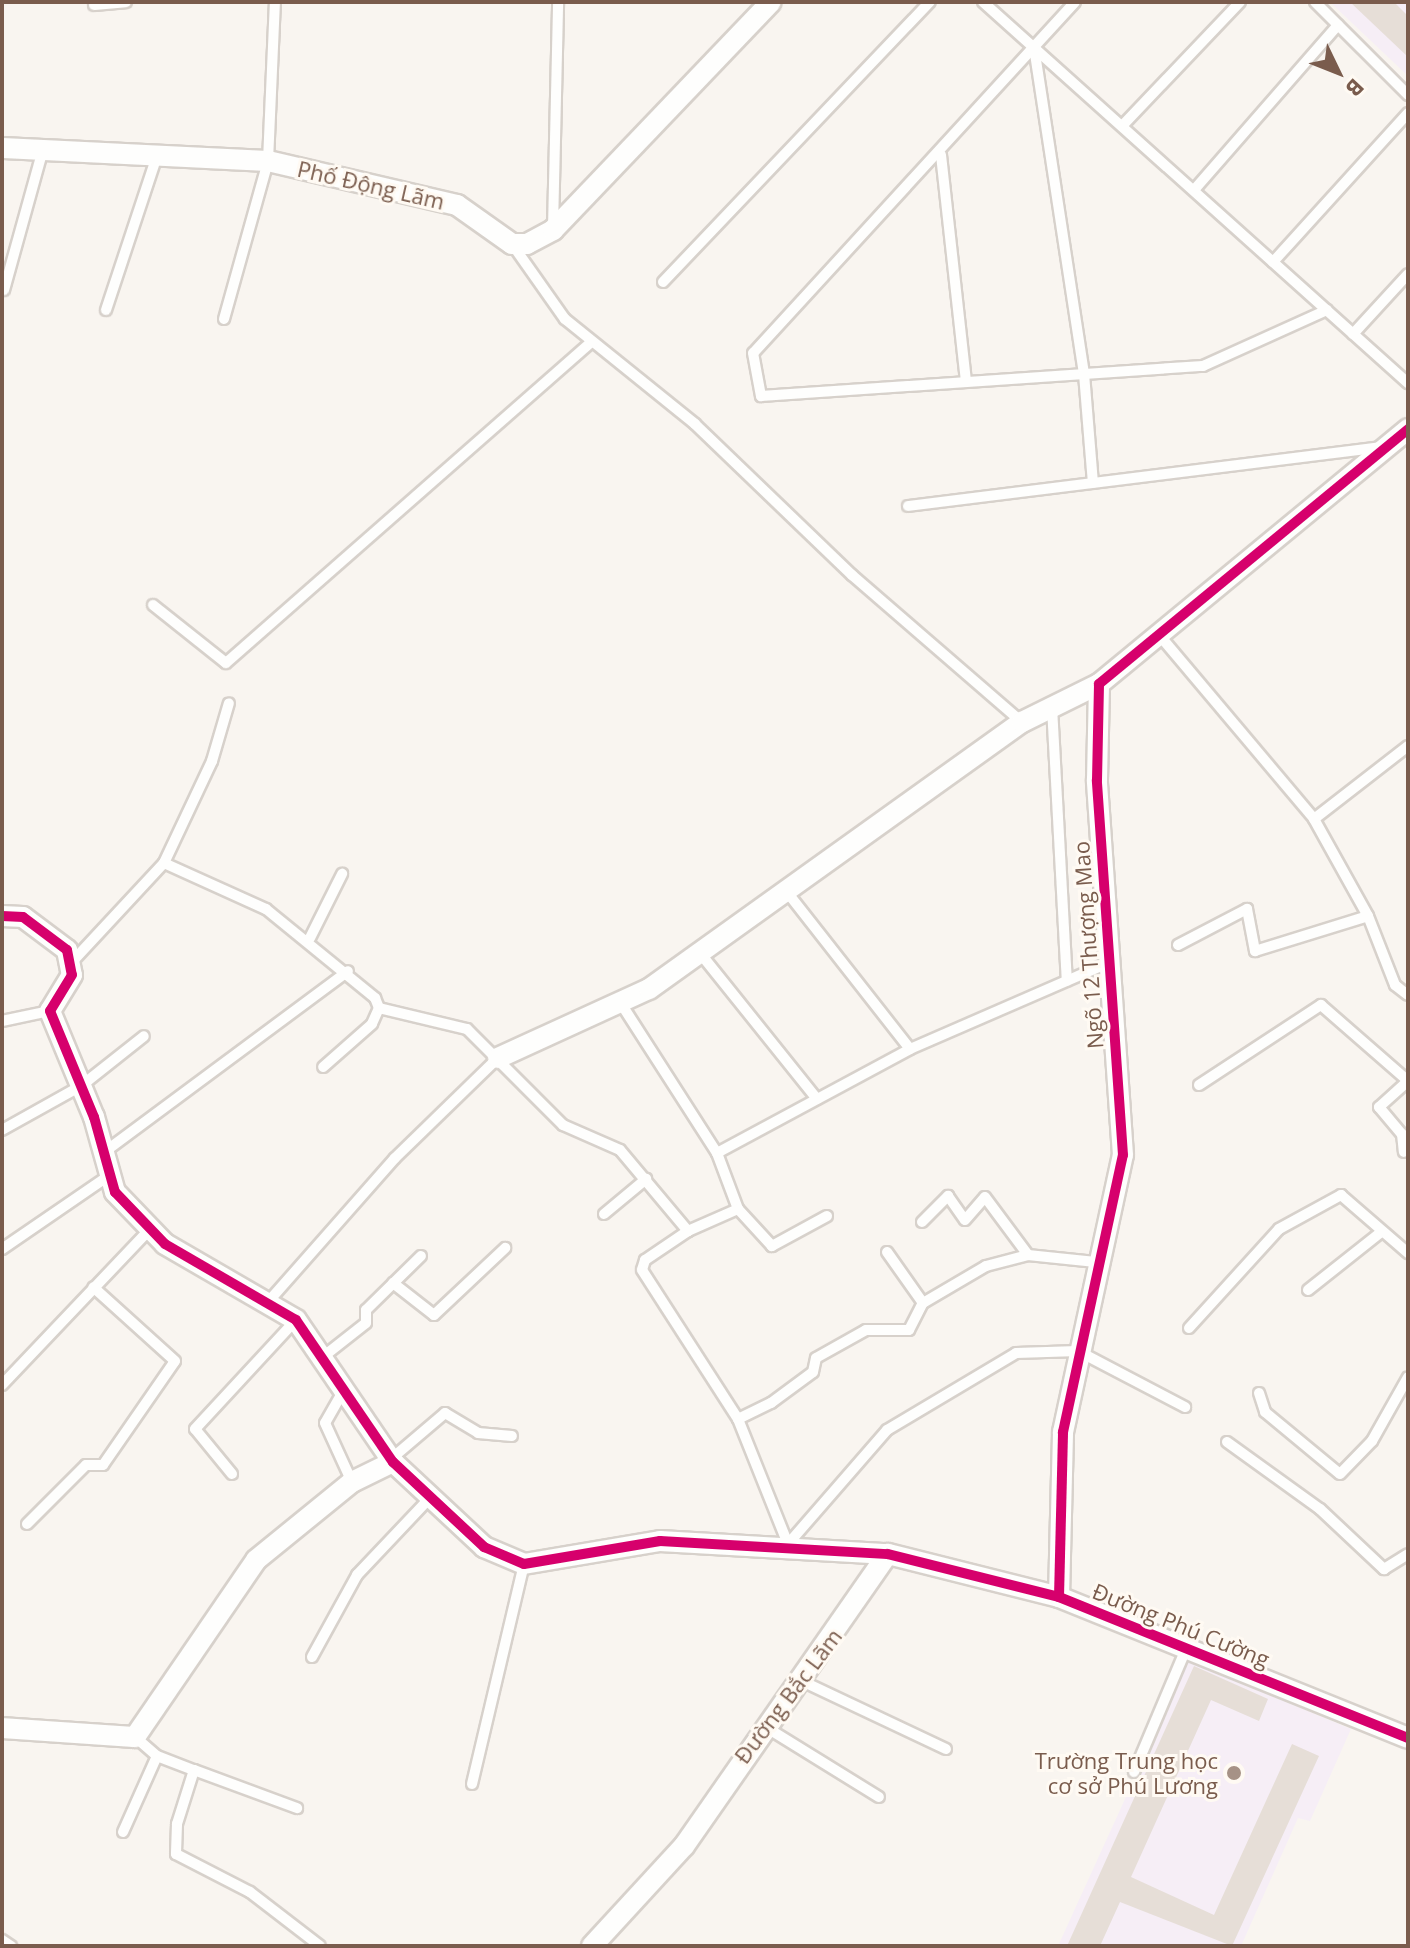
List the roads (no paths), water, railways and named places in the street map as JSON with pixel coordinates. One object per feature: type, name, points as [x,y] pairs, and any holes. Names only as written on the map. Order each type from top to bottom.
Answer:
[{"type":"street","points":[[512,244],[553,230],[771,2]]},
{"type":"street","name":"Phố Động Lãm","points":[[2,148],[268,161],[457,205],[512,244]]},
{"type":"street","points":[[498,1058],[620,1002],[700,953],[1022,722],[1099,684],[1161,637],[1408,429]]},
{"type":"street","name":"Ngõ 12 Thượng Mao","points":[[1059,1597],[1063,1432],[1096,1262],[1123,1155],[1097,780],[1099,684]]},
{"type":"street","points":[[2,916],[23,917],[52,934],[71,963],[72,975],[50,1011],[81,1086],[103,1153],[107,1177],[148,1231],[296,1320],[324,1356],[392,1460],[427,1501],[484,1547],[524,1564]]},
{"type":"street","points":[[2,1728],[135,1737],[256,1560],[352,1482],[392,1460]]},
{"type":"street","name":"Đường Phú Cường","points":[[524,1564],[660,1541],[788,1544],[888,1554],[1059,1597],[1186,1649],[1289,1696],[1408,1738]]},
{"type":"street","name":"Đường Bắc Lãm","points":[[592,1946],[684,1846],[762,1725],[804,1682],[888,1554]]},
{"type":"lane","points":[[94,5],[126,2]]},
{"type":"lane","points":[[224,319],[268,161],[275,2]]},
{"type":"lane","points":[[553,230],[558,2]]},
{"type":"lane","points":[[663,282],[930,2]]},
{"type":"lane","points":[[983,2],[1408,383]]},
{"type":"lane","points":[[1075,2],[941,155],[753,353],[761,396],[1203,366],[1327,310]]},
{"type":"lane","points":[[1122,126],[1240,2]]},
{"type":"lane","points":[[1315,2],[1408,95]]},
{"type":"lane","points":[[1194,190],[1338,25]]},
{"type":"lane","points":[[1034,47],[1084,374],[1093,483]]},
{"type":"lane","points":[[1273,262],[1408,113]]},
{"type":"lane","points":[[4,290],[43,149]]},
{"type":"lane","points":[[941,155],[966,382]]},
{"type":"lane","points":[[106,310],[157,156]]},
{"type":"lane","points":[[512,244],[565,319],[695,424],[852,575],[1022,722]]},
{"type":"lane","points":[[1353,334],[1408,274]]},
{"type":"lane","points":[[153,605],[226,663],[592,342]]},
{"type":"lane","points":[[908,506],[1387,446]]},
{"type":"lane","points":[[1161,637],[1314,819],[1368,916],[1395,985],[1408,995]]},
{"type":"lane","points":[[71,963],[164,863],[212,761],[229,703]]},
{"type":"lane","points":[[1052,707],[1067,981]]},
{"type":"lane","points":[[1314,819],[1408,746]]},
{"type":"lane","points":[[164,863],[242,896],[310,938],[348,971],[379,1008],[462,1026],[563,1125],[614,1146],[646,1179],[688,1231]]},
{"type":"lane","points":[[310,938],[342,874]]},
{"type":"lane","points":[[787,892],[910,1049]]},
{"type":"lane","points":[[1178,945],[1247,909],[1255,951],[1368,916]]},
{"type":"lane","points":[[700,953],[817,1099]]},
{"type":"lane","points":[[717,1153],[910,1049],[1110,962]]},
{"type":"lane","points":[[103,1153],[348,971]]},
{"type":"lane","points":[[620,1002],[717,1153],[738,1209],[772,1246],[827,1216]]},
{"type":"lane","points":[[1199,1085],[1321,1005],[1408,1081],[1379,1107],[1402,1134],[1404,1152]]},
{"type":"lane","points":[[323,1067],[356,1040],[379,1008]]},
{"type":"lane","points":[[2,1021],[50,1011]]},
{"type":"lane","points":[[2,1130],[81,1086],[144,1036]]},
{"type":"lane","points":[[268,1302],[395,1158],[498,1058]]},
{"type":"lane","points":[[2,1249],[107,1177]]},
{"type":"lane","points":[[604,1214],[646,1179]]},
{"type":"lane","points":[[1189,1328],[1279,1229],[1341,1195],[1380,1233],[1408,1253]]},
{"type":"lane","points":[[922,1222],[948,1196],[965,1220],[985,1197],[1028,1255]]},
{"type":"lane","points":[[738,1209],[688,1231],[645,1260],[642,1270],[738,1419],[788,1544]]},
{"type":"lane","points":[[2,1385],[148,1231]]},
{"type":"lane","points":[[1308,1290],[1380,1233]]},
{"type":"lane","points":[[393,1283],[434,1315],[505,1248]]},
{"type":"lane","points":[[887,1252],[923,1303]]},
{"type":"lane","points":[[738,1419],[771,1403],[813,1372],[816,1358],[866,1330],[909,1330],[923,1303],[986,1266],[1028,1255],[1096,1262]]},
{"type":"lane","points":[[324,1356],[366,1323],[366,1310],[421,1256]]},
{"type":"lane","points":[[27,1524],[86,1465],[103,1465],[175,1361],[93,1287]]},
{"type":"lane","points":[[232,1474],[195,1429],[296,1320]]},
{"type":"lane","points":[[788,1544],[817,1503],[915,1409],[1016,1353],[1078,1351],[1185,1407]]},
{"type":"lane","points":[[1259,1393],[1265,1412],[1340,1474],[1372,1441],[1408,1377]]},
{"type":"lane","points":[[345,1388],[325,1423],[352,1482]]},
{"type":"lane","points":[[392,1460],[445,1413],[478,1433],[512,1436]]},
{"type":"lane","points":[[1227,1442],[1320,1509],[1384,1569],[1408,1554]]},
{"type":"lane","points":[[312,1657],[357,1575],[427,1501]]},
{"type":"lane","points":[[472,1784],[524,1564]]},
{"type":"lane","points":[[1134,1772],[1186,1649]]},
{"type":"lane","points":[[804,1682],[946,1749]]},
{"type":"lane","points":[[762,1725],[879,1797]]},
{"type":"lane","points":[[135,1737],[157,1756],[297,1808]]},
{"type":"lane","points":[[123,1832],[157,1756]]},
{"type":"lane","points":[[194,1770],[174,1852],[250,1892],[320,1946]]},
{"type":"lane","points":[[2,1940],[11,1946]]},
{"type":"place","name":"Trường Trung học cơ sở Phú Lương","points":[[1234,1773]]}]
